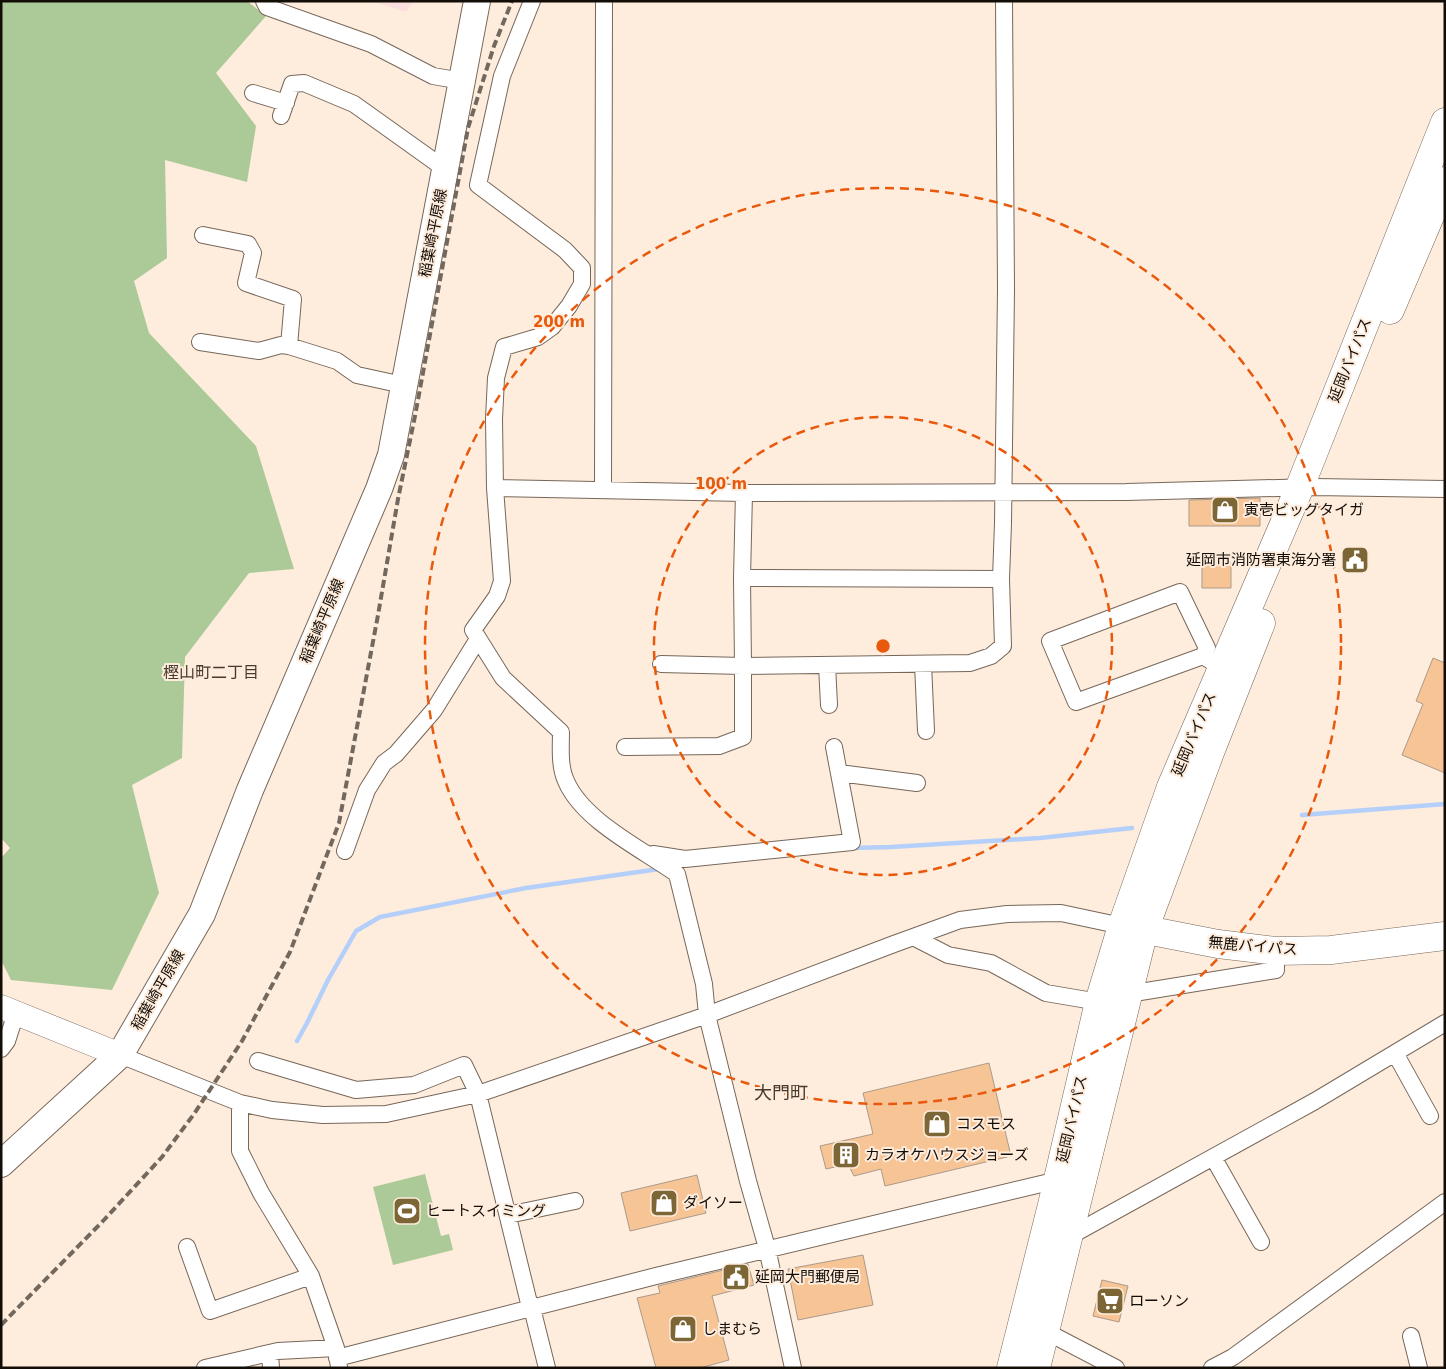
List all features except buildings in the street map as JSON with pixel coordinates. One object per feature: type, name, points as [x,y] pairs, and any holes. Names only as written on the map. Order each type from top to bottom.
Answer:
[{"type":"highway","name":"延岡バイパス","points":[[1011,1368],[1058,1180],[1099,1002],[1209,755],[1306,488],[1445,122]]},
{"type":"highway","name":"延岡バイパス","points":[[1036,1368],[1128,994],[1133,928],[1171,787],[1212,662],[1306,488],[1445,181]]},
{"type":"highway","name":"無鹿バイパス","points":[[1133,928],[1218,944],[1276,951],[1331,950],[1445,936]]},
{"type":"main road","name":"稲葉崎平原線","points":[[1,1164],[120,1055],[202,914],[250,790],[379,488],[391,455],[477,1]]},
{"type":"street","points":[[264,1],[266,7],[371,44],[433,76],[462,81]]},
{"type":"street","points":[[532,1],[502,76],[478,185],[565,250],[582,268],[582,284],[569,306],[552,327],[538,338],[504,347],[496,378],[494,419],[495,488],[502,581],[497,596],[473,630],[503,678],[561,732],[560,753],[565,780],[574,796],[591,815],[677,874],[704,984],[707,1015],[748,1181],[767,1248],[794,1368]]},
{"type":"street","points":[[603,489],[604,1]]},
{"type":"street","points":[[661,664],[743,666],[970,663],[991,656],[1003,646],[1001,579],[1004,523],[1006,290],[1004,1]]},
{"type":"street","points":[[253,93],[283,110],[292,84],[304,82],[354,104],[445,170]]},
{"type":"street","points":[[203,236],[248,244],[253,253],[246,282],[293,299],[289,346]]},
{"type":"street","points":[[200,342],[259,351],[281,345],[289,346],[337,361],[357,375],[403,386]]},
{"type":"street","points":[[495,488],[744,493],[1126,492],[1306,488],[1445,488]]},
{"type":"street","points":[[625,748],[719,746],[742,737],[744,493]]},
{"type":"street","points":[[742,578],[1001,579]]},
{"type":"street","points":[[1180,592],[1212,662],[1076,702],[1050,641],[1180,592]]},
{"type":"street","points":[[345,850],[367,790],[384,763],[396,754],[434,710],[478,639]]},
{"type":"street","points":[[923,664],[926,731]]},
{"type":"street","points":[[827,665],[829,705]]},
{"type":"street","points":[[652,857],[685,859],[852,842],[834,747]]},
{"type":"street","points":[[839,773],[917,783]]},
{"type":"street","points":[[1,1049],[7,1041],[9,1010],[240,1103],[272,1110],[323,1115],[386,1114],[478,1094],[707,1015],[960,920],[1007,914],[1061,913],[1133,928]]},
{"type":"street","points":[[913,937],[948,955],[991,963],[1046,993],[1099,1002],[1128,994],[1276,970],[1276,951]]},
{"type":"street","points":[[1070,1236],[1315,1101],[1445,1023]]},
{"type":"street","points":[[1395,1053],[1430,1116]]},
{"type":"street","points":[[258,1061],[356,1090],[414,1085],[464,1065],[478,1094],[528,1299],[548,1368]]},
{"type":"street","points":[[240,1103],[240,1151],[261,1193],[310,1276],[337,1358]]},
{"type":"street","points":[[1213,1157],[1261,1242]]},
{"type":"street","points":[[206,1368],[270,1360],[278,1351],[337,1358],[767,1248],[1058,1180]]},
{"type":"street","points":[[508,1215],[575,1201]]},
{"type":"street","points":[[1212,1368],[1233,1357],[1445,1202]]},
{"type":"street","points":[[187,1247],[210,1311],[310,1276]]},
{"type":"street","points":[[1045,1331],[1116,1368]]},
{"type":"street","points":[[1411,1336],[1419,1368]]},
{"type":"shaded area","points":[[372,1],[414,1],[406,12]]},
{"type":"green space","points":[[1,1],[247,1],[266,16],[216,73],[256,126],[247,182],[165,160],[167,258],[134,281],[149,333],[256,446],[294,569],[249,573],[185,657],[182,758],[132,785],[159,893],[112,990],[11,980],[1,960],[1,858],[10,848],[1,838]]},
{"type":"green space","name":"ヒートスイミング","points":[[425,1174],[441,1236],[449,1234],[453,1250],[393,1265],[373,1187]]},
{"type":"waterway","points":[[1302,815],[1445,804]]},
{"type":"waterway","points":[[853,848],[1040,838],[1132,828]]},
{"type":"waterway","points":[[297,1041],[328,980],[356,931],[380,917],[526,888],[659,869]]},
{"type":"railway","points":[[1,1325],[103,1221],[162,1157],[194,1114],[242,1041],[290,952],[339,823],[468,128],[494,46],[512,1]]},
{"type":"place","name":"寅壱ビッグタイガ","points":[[1225,510]]},
{"type":"place","name":"延岡市消防署東海分署","points":[[1355,560]]},
{"type":"place","name":"コスモス","points":[[937,1124]]},
{"type":"place","name":"カラオケハウスジョーズ","points":[[846,1155]]},
{"type":"place","name":"ダイソー","points":[[664,1203]]},
{"type":"place","name":"ヒートスイミング","points":[[407,1211]]},
{"type":"place","name":"延岡大門郵便局","points":[[736,1277]]},
{"type":"place","name":"ローソン","points":[[1110,1301]]},
{"type":"place","name":"しまむら","points":[[683,1329]]},
{"type":"district","name":"樫山町二丁目","points":[[211,672]]},
{"type":"district","name":"大門町","points":[[781,1093]]}]
